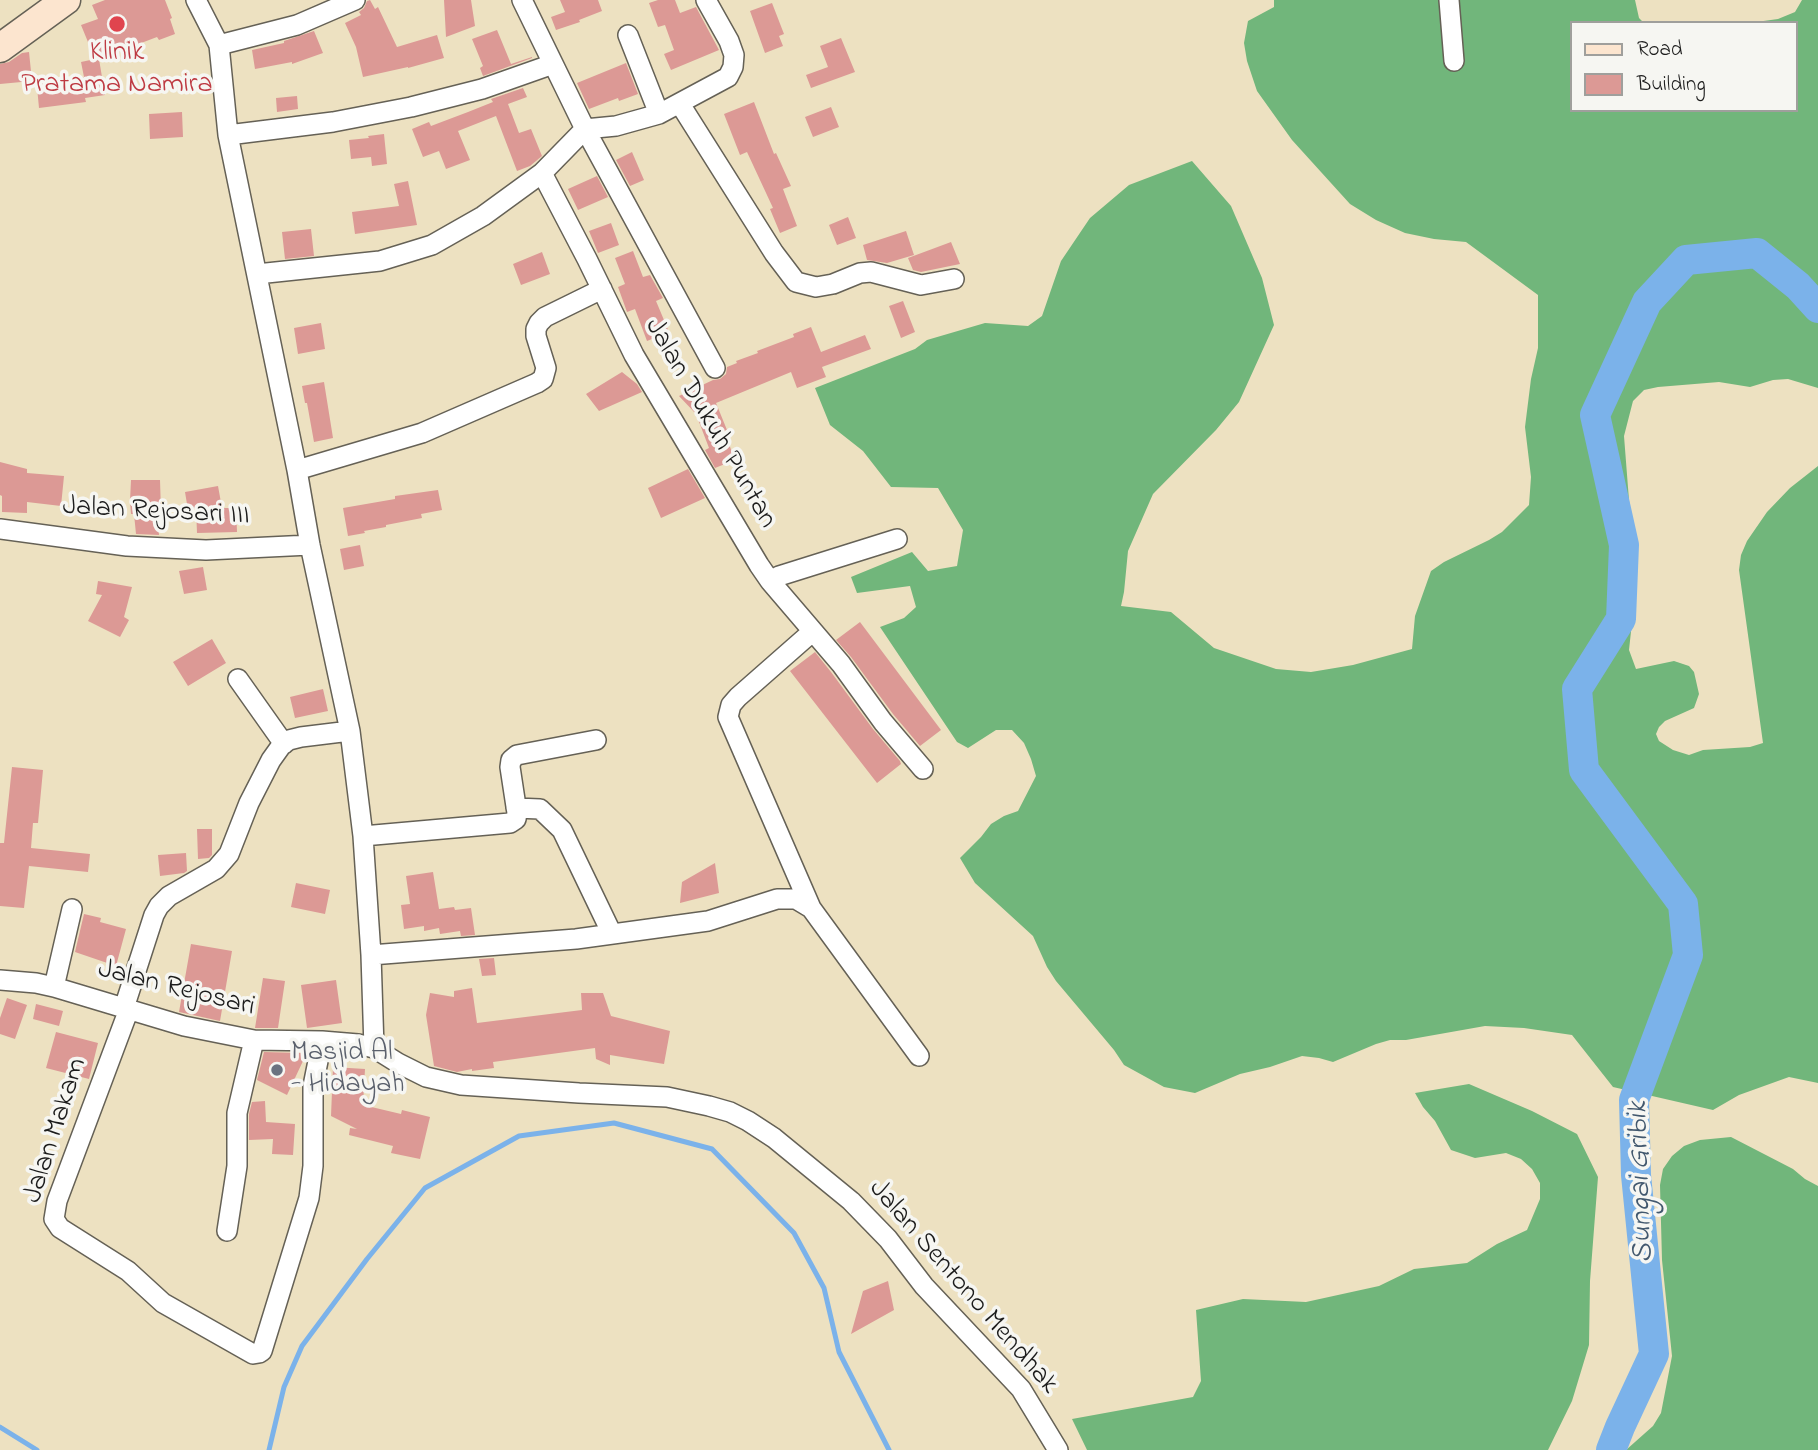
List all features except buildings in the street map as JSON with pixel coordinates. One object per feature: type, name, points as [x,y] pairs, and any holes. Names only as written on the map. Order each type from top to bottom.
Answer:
[{"type":"main road","points":[[0,48],[66,0]]},
{"type":"street","points":[[196,0],[219,45],[228,135],[350,731],[363,836],[374,1048]]},
{"type":"street","points":[[219,45],[296,25],[355,0]]},
{"type":"street","points":[[522,0],[585,129],[715,368]]},
{"type":"street","points":[[257,274],[380,261],[432,245],[483,216],[542,173],[585,129],[616,126],[659,114],[728,77],[733,67],[734,55],[706,0]]},
{"type":"street","points":[[1449,0],[1454,61]]},
{"type":"street","points":[[628,35],[659,114]]},
{"type":"street","points":[[228,135],[333,122],[411,107],[482,89],[553,64]]},
{"type":"street","points":[[680,104],[796,282],[816,287],[871,272],[921,285],[954,279]]},
{"type":"street","name":"Jalan Dukuh Puntan","points":[[542,173],[646,376],[758,565],[841,664],[883,722],[923,769]]},
{"type":"street","points":[[297,470],[422,433],[537,383],[543,379],[546,368],[536,336],[539,323],[545,317],[602,289]]},
{"type":"street","name":"Jalan Rejosari III","points":[[0,530],[127,545],[206,550],[310,545]]},
{"type":"street","points":[[770,581],[897,538]]},
{"type":"street","points":[[812,632],[738,696],[731,705],[728,716],[811,908],[919,1056]]},
{"type":"street","points":[[238,679],[284,744]]},
{"type":"street","points":[[126,1008],[159,906],[169,896],[216,869],[229,854],[249,803],[271,760],[289,740],[350,731]]},
{"type":"street","points":[[363,836],[510,823],[516,819],[511,760],[517,755],[596,740]]},
{"type":"street","points":[[516,808],[540,809],[562,830],[612,934]]},
{"type":"street","points":[[371,955],[576,939],[708,920],[777,899],[796,899],[811,908]]},
{"type":"street","points":[[54,987],[72,909]]},
{"type":"street","name":"Jalan Rejosari","points":[[0,980],[54,987],[184,1026],[254,1040],[358,1044],[374,1048],[426,1077],[461,1085],[667,1097]]},
{"type":"street","name":"Jalan Makam","points":[[126,1008],[57,1201],[54,1219],[60,1228],[128,1271],[163,1303],[253,1354],[262,1350],[309,1198],[313,1166],[313,1086],[322,1041]]},
{"type":"street","points":[[227,1231],[237,1166],[237,1112],[254,1040]]},
{"type":"street","name":"Jalan Sentono Mendhak","points":[[667,1097],[709,1106],[748,1121],[774,1138],[851,1201],[888,1239],[923,1286],[1021,1390],[1058,1450]]},
{"type":"green space","points":[[1274,0],[1635,0],[1642,21],[1570,21],[1570,112],[1797,112],[1797,21],[1764,21],[1795,12],[1802,0],[1818,0],[1818,388],[1788,379],[1773,380],[1750,387],[1719,382],[1644,390],[1633,401],[1624,436],[1631,526],[1633,613],[1629,650],[1636,669],[1674,661],[1689,666],[1694,672],[1699,694],[1694,708],[1665,721],[1656,734],[1659,741],[1673,750],[1689,755],[1703,750],[1750,747],[1763,743],[1739,570],[1741,555],[1747,541],[1767,512],[1790,488],[1818,466],[1818,1083],[1789,1077],[1739,1095],[1713,1110],[1613,1087],[1572,1035],[1485,1026],[1406,1040],[1390,1040],[1333,1062],[1302,1056],[1240,1074],[1195,1093],[1164,1087],[1124,1065],[1056,981],[1033,936],[975,883],[960,858],[991,824],[1018,811],[1036,776],[1031,759],[1024,743],[1012,730],[996,730],[968,748],[957,742],[880,627],[904,618],[916,607],[910,586],[857,593],[851,577],[912,552],[928,571],[957,566],[963,530],[938,488],[891,487],[863,451],[830,425],[815,388],[915,349],[927,340],[985,323],[1028,326],[1042,316],[1061,261],[1090,218],[1129,185],[1192,161],[1231,206],[1262,278],[1274,325],[1239,402],[1216,430],[1153,494],[1128,551],[1121,606],[1171,612],[1214,648],[1276,669],[1311,672],[1353,665],[1412,649],[1415,616],[1431,571],[1502,532],[1529,505],[1531,477],[1525,427],[1538,348],[1538,295],[1466,242],[1405,233],[1350,204],[1292,140],[1257,91],[1244,43],[1248,21],[1274,7]]},
{"type":"green space","points":[[1469,1084],[1577,1134],[1598,1177],[1590,1281],[1589,1345],[1572,1401],[1548,1450],[1087,1450],[1072,1419],[1193,1397],[1201,1381],[1196,1310],[1243,1299],[1306,1302],[1379,1286],[1414,1269],[1467,1263],[1497,1244],[1527,1230],[1540,1199],[1540,1183],[1532,1169],[1521,1159],[1506,1153],[1475,1158],[1451,1150],[1415,1093]]},
{"type":"green space","points":[[1731,1137],[1793,1169],[1818,1186],[1818,1450],[1626,1450],[1653,1426],[1661,1413],[1672,1356],[1662,1260],[1660,1185],[1663,1169],[1672,1156],[1684,1146],[1700,1140]]},
{"type":"waterway","name":"Sungai Gribik","points":[[1611,1450],[1654,1354],[1636,1175],[1634,1100],[1688,955],[1683,904],[1584,770],[1577,689],[1621,619],[1624,545],[1595,415],[1647,302],[1686,260],[1757,253],[1798,286],[1818,308]]},
{"type":"waterway","points":[[269,1450],[284,1387],[302,1346],[367,1259],[425,1188],[519,1136],[614,1123],[712,1149],[794,1233],[824,1288],[839,1352],[889,1450]]},
{"type":"waterway","points":[[0,1427],[37,1450]]},
{"type":"place","name":"Klinik Pratama Namira","points":[[117,24]]},
{"type":"place","name":"Masjid Al - Hidayah","points":[[277,1070]]}]
